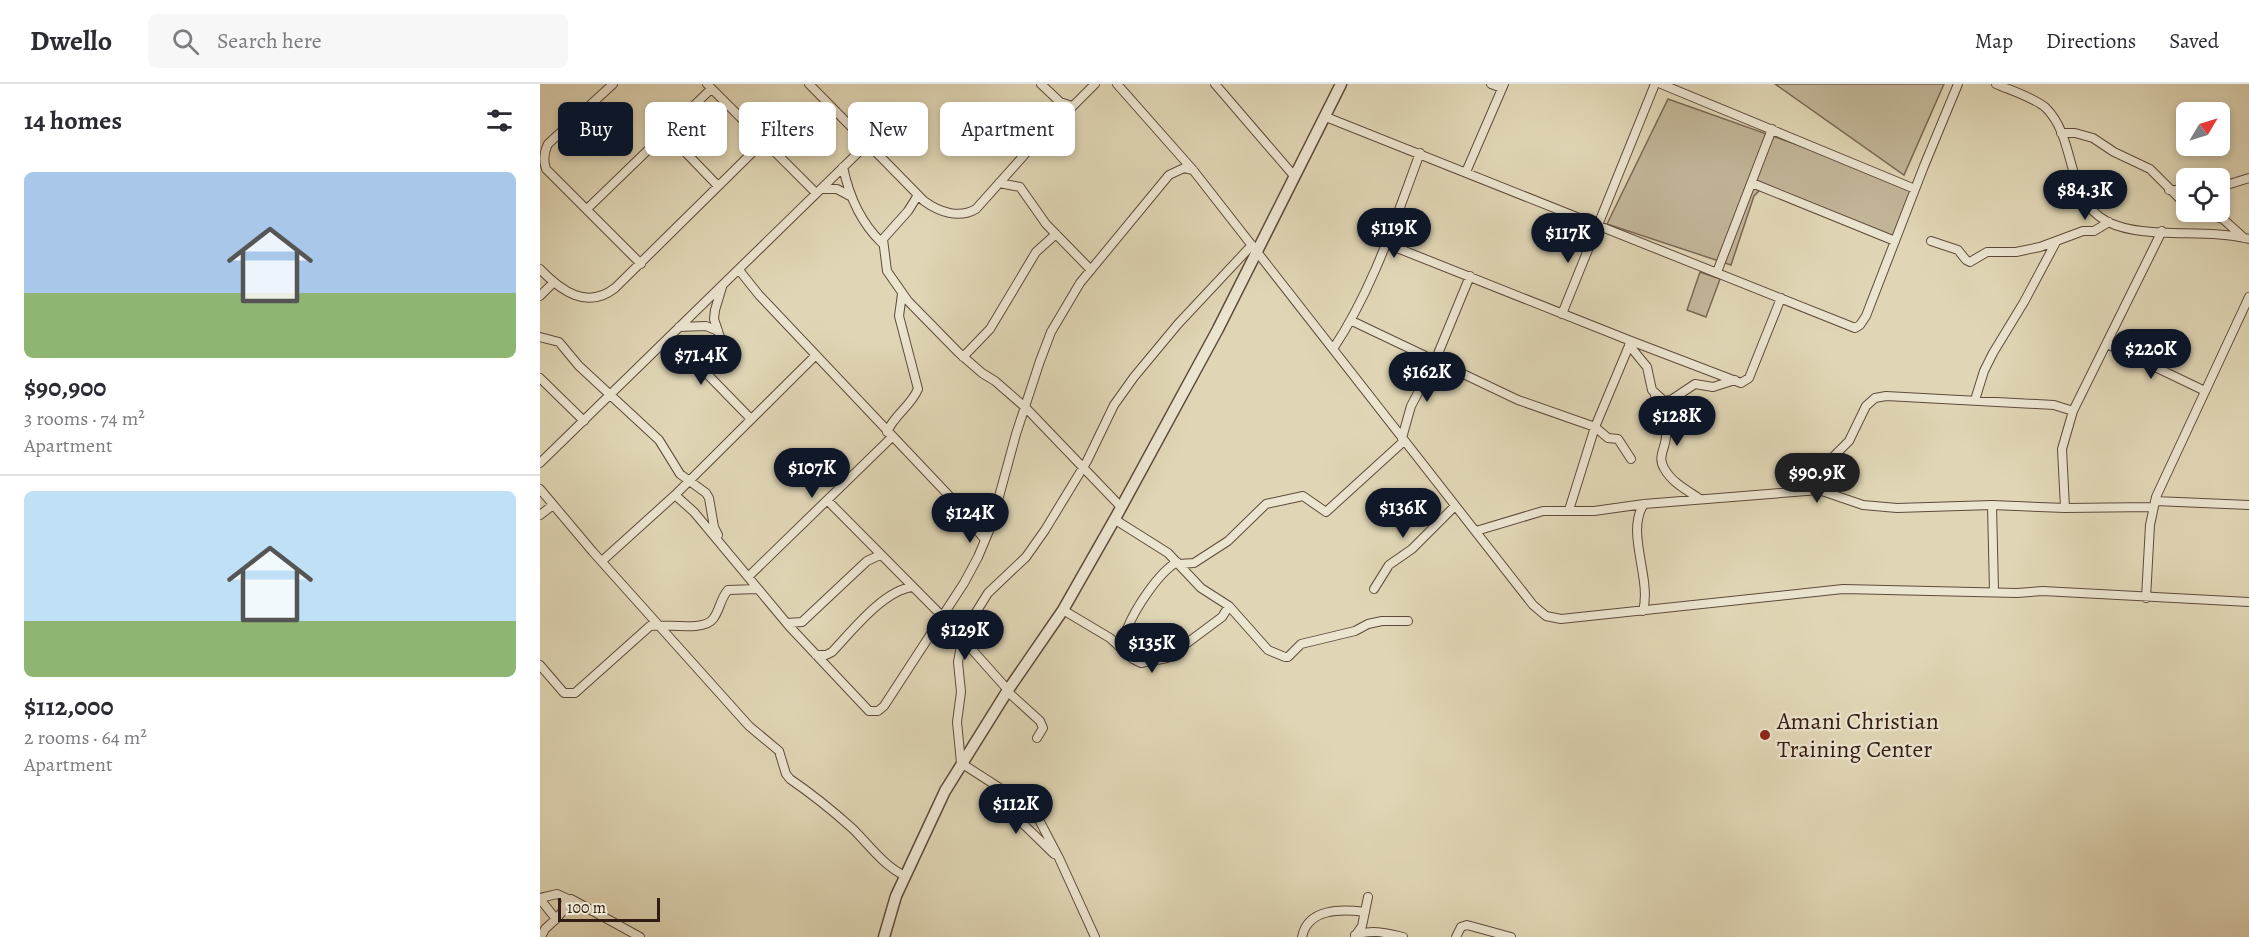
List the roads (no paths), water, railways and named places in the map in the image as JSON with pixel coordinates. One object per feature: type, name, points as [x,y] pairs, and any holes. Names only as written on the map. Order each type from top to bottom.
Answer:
[{"type":"street","points":[[808,84],[848,123]]},
{"type":"street","points":[[1041,84],[1060,102]]},
{"type":"street","points":[[1075,103],[1095,84]]},
{"type":"street","points":[[1117,84],[1193,170],[1533,605],[1546,616],[1561,619],[1843,589],[2043,591],[2249,602]]},
{"type":"street","points":[[1215,84],[1295,177]]},
{"type":"street","points":[[884,937],[896,896],[945,791],[1007,690],[1064,609],[1218,328],[1254,248],[1295,177],[1341,84]]},
{"type":"street","points":[[1466,172],[1503,86],[1491,84]]},
{"type":"street","points":[[1562,314],[1655,84]]},
{"type":"street","points":[[1661,84],[1685,88],[1772,129],[1915,189]]},
{"type":"street","points":[[1326,117],[1855,328],[1866,316],[1958,84]]},
{"type":"street","points":[[1996,84],[2043,106],[2050,113],[2061,133],[2079,190],[2093,212],[2109,222],[2125,228],[2247,238]]},
{"type":"street","points":[[611,85],[548,144],[544,154],[546,169],[641,264]]},
{"type":"street","points":[[694,102],[709,86],[739,116]]},
{"type":"street","points":[[1717,272],[1772,129]]},
{"type":"street","points":[[2061,133],[2075,133],[2093,138],[2150,170],[2176,196]]},
{"type":"street","points":[[588,209],[645,153]]},
{"type":"street","points":[[1334,349],[1353,321],[1386,244],[1420,153]]},
{"type":"street","points":[[689,156],[718,186]]},
{"type":"street","points":[[540,269],[561,289],[577,295],[601,297],[615,288],[641,264],[749,156]]},
{"type":"street","points":[[780,156],[819,191],[837,189],[850,196]]},
{"type":"street","points":[[540,463],[854,156]]},
{"type":"street","points":[[880,156],[918,195],[935,208],[955,214],[976,208],[1024,156]]},
{"type":"street","points":[[843,167],[850,196],[863,219],[882,243],[887,271],[901,292],[963,357],[1026,408],[1082,469],[1121,507]]},
{"type":"street","points":[[675,495],[694,512],[757,589],[816,655],[869,711],[878,711],[898,686],[964,583],[986,540],[1045,345],[1076,290],[1169,175],[1184,168],[1193,170]]},
{"type":"street","points":[[2230,184],[2249,178]]},
{"type":"street","points":[[999,183],[1020,187],[1037,212],[1091,270]]},
{"type":"street","points":[[1752,183],[1895,241]]},
{"type":"street","points":[[2169,190],[2176,190]]},
{"type":"street","points":[[882,243],[886,234],[908,211],[918,195]]},
{"type":"street","points":[[1931,241],[1958,250],[1968,262],[1974,261],[1987,252],[2016,252],[2055,242],[2069,235],[2094,231],[2109,222]]},
{"type":"street","points":[[2227,222],[2247,238]]},
{"type":"street","points":[[2065,508],[2062,449],[2073,411],[2162,231]]},
{"type":"street","points":[[963,357],[990,329],[1036,252],[1056,234]]},
{"type":"street","points":[[1975,400],[1984,371],[1993,353],[2024,302],[2055,242]]},
{"type":"street","points":[[1386,244],[1470,276],[1630,343],[1743,383],[1749,378],[1781,298]]},
{"type":"street","points":[[961,764],[957,722],[961,692],[958,662],[962,640],[982,601],[998,582],[1026,557],[1082,469],[1114,405],[1134,377],[1178,324],[1254,248]]},
{"type":"street","points":[[739,270],[759,295],[955,502],[986,540]]},
{"type":"street","points":[[1126,652],[1127,627],[1161,574],[1178,563],[1194,563],[1228,541],[1270,503],[1303,496],[1326,512],[1403,439],[1411,406],[1434,361],[1470,276]]},
{"type":"street","points":[[540,296],[553,283]]},
{"type":"street","points":[[723,286],[714,314],[726,358]]},
{"type":"street","points":[[748,577],[828,501],[889,434],[892,420],[908,405],[918,389],[899,316],[902,302],[901,292]]},
{"type":"street","points":[[2146,598],[2150,525],[2154,504],[2249,297]]},
{"type":"street","points":[[1353,321],[1518,400],[1595,427],[1608,438],[1618,439],[1631,459]]},
{"type":"street","points":[[679,327],[706,326],[718,331]]},
{"type":"street","points":[[670,336],[751,419]]},
{"type":"street","points":[[540,337],[559,342],[579,366],[660,440],[678,471],[701,488],[709,498],[714,527],[723,547]]},
{"type":"street","points":[[1630,343],[1647,367],[1665,428],[1663,467],[1676,482],[1700,499]]},
{"type":"street","points":[[1569,510],[1595,427],[1630,343]]},
{"type":"street","points":[[2107,344],[2205,391]]},
{"type":"street","points":[[602,561],[675,495],[816,355]]},
{"type":"street","points":[[540,378],[544,387],[584,421]]},
{"type":"street","points":[[1655,394],[1667,402],[1695,384],[1713,387],[1735,380]]},
{"type":"street","points":[[1819,490],[1832,458],[1849,441],[1866,406],[1875,398],[1886,396],[2054,405],[2073,411]]},
{"type":"street","points":[[540,489],[749,726],[779,751],[786,774],[790,779],[827,806],[888,866],[905,876]]},
{"type":"street","points":[[1476,531],[1531,514],[1819,490],[1863,505],[1897,508],[1992,505],[2065,508],[2154,504],[2249,505]]},
{"type":"street","points":[[828,501],[942,616],[962,640],[987,664],[1007,690],[1040,721],[1043,728],[1037,738]]},
{"type":"street","points":[[1643,611],[1646,597],[1637,518],[1644,504]]},
{"type":"street","points":[[540,515],[553,505]]},
{"type":"street","points":[[1992,505],[1994,591]]},
{"type":"street","points":[[1374,589],[1389,565],[1412,549],[1455,506]]},
{"type":"street","points":[[1114,519],[1162,549],[1201,588],[1229,606],[1268,650],[1285,657],[1288,657],[1301,644],[1355,631],[1368,624],[1382,621],[1408,621]]},
{"type":"street","points":[[787,623],[802,622],[867,561],[880,555]]},
{"type":"street","points":[[816,655],[826,655],[832,652],[894,593],[912,587]]},
{"type":"street","points":[[540,665],[564,693],[575,693],[650,626],[707,624],[714,618],[721,598],[728,590],[757,589]]},
{"type":"street","points":[[1064,609],[1110,638],[1141,663],[1164,660],[1211,627],[1222,617],[1229,606]]},
{"type":"street","points":[[961,764],[1004,790],[1037,816],[1095,937]]},
{"type":"street","points":[[1004,790],[1017,818],[1059,858]]},
{"type":"street","points":[[556,920],[540,899],[554,894],[568,899],[640,937]]},
{"type":"street","points":[[1355,936],[1362,926],[1368,897]]},
{"type":"street","points":[[541,937],[545,928],[556,920],[568,899]]},
{"type":"street","points":[[1302,937],[1307,924],[1320,915],[1341,910],[1365,912]]},
{"type":"street","points":[[1456,937],[1461,927],[1467,925],[1511,937]]},
{"type":"street","points":[[1355,936],[1366,931],[1403,937]]},
{"type":"place","name":"Amani Christian Training Center","points":[[1765,735]]}]
